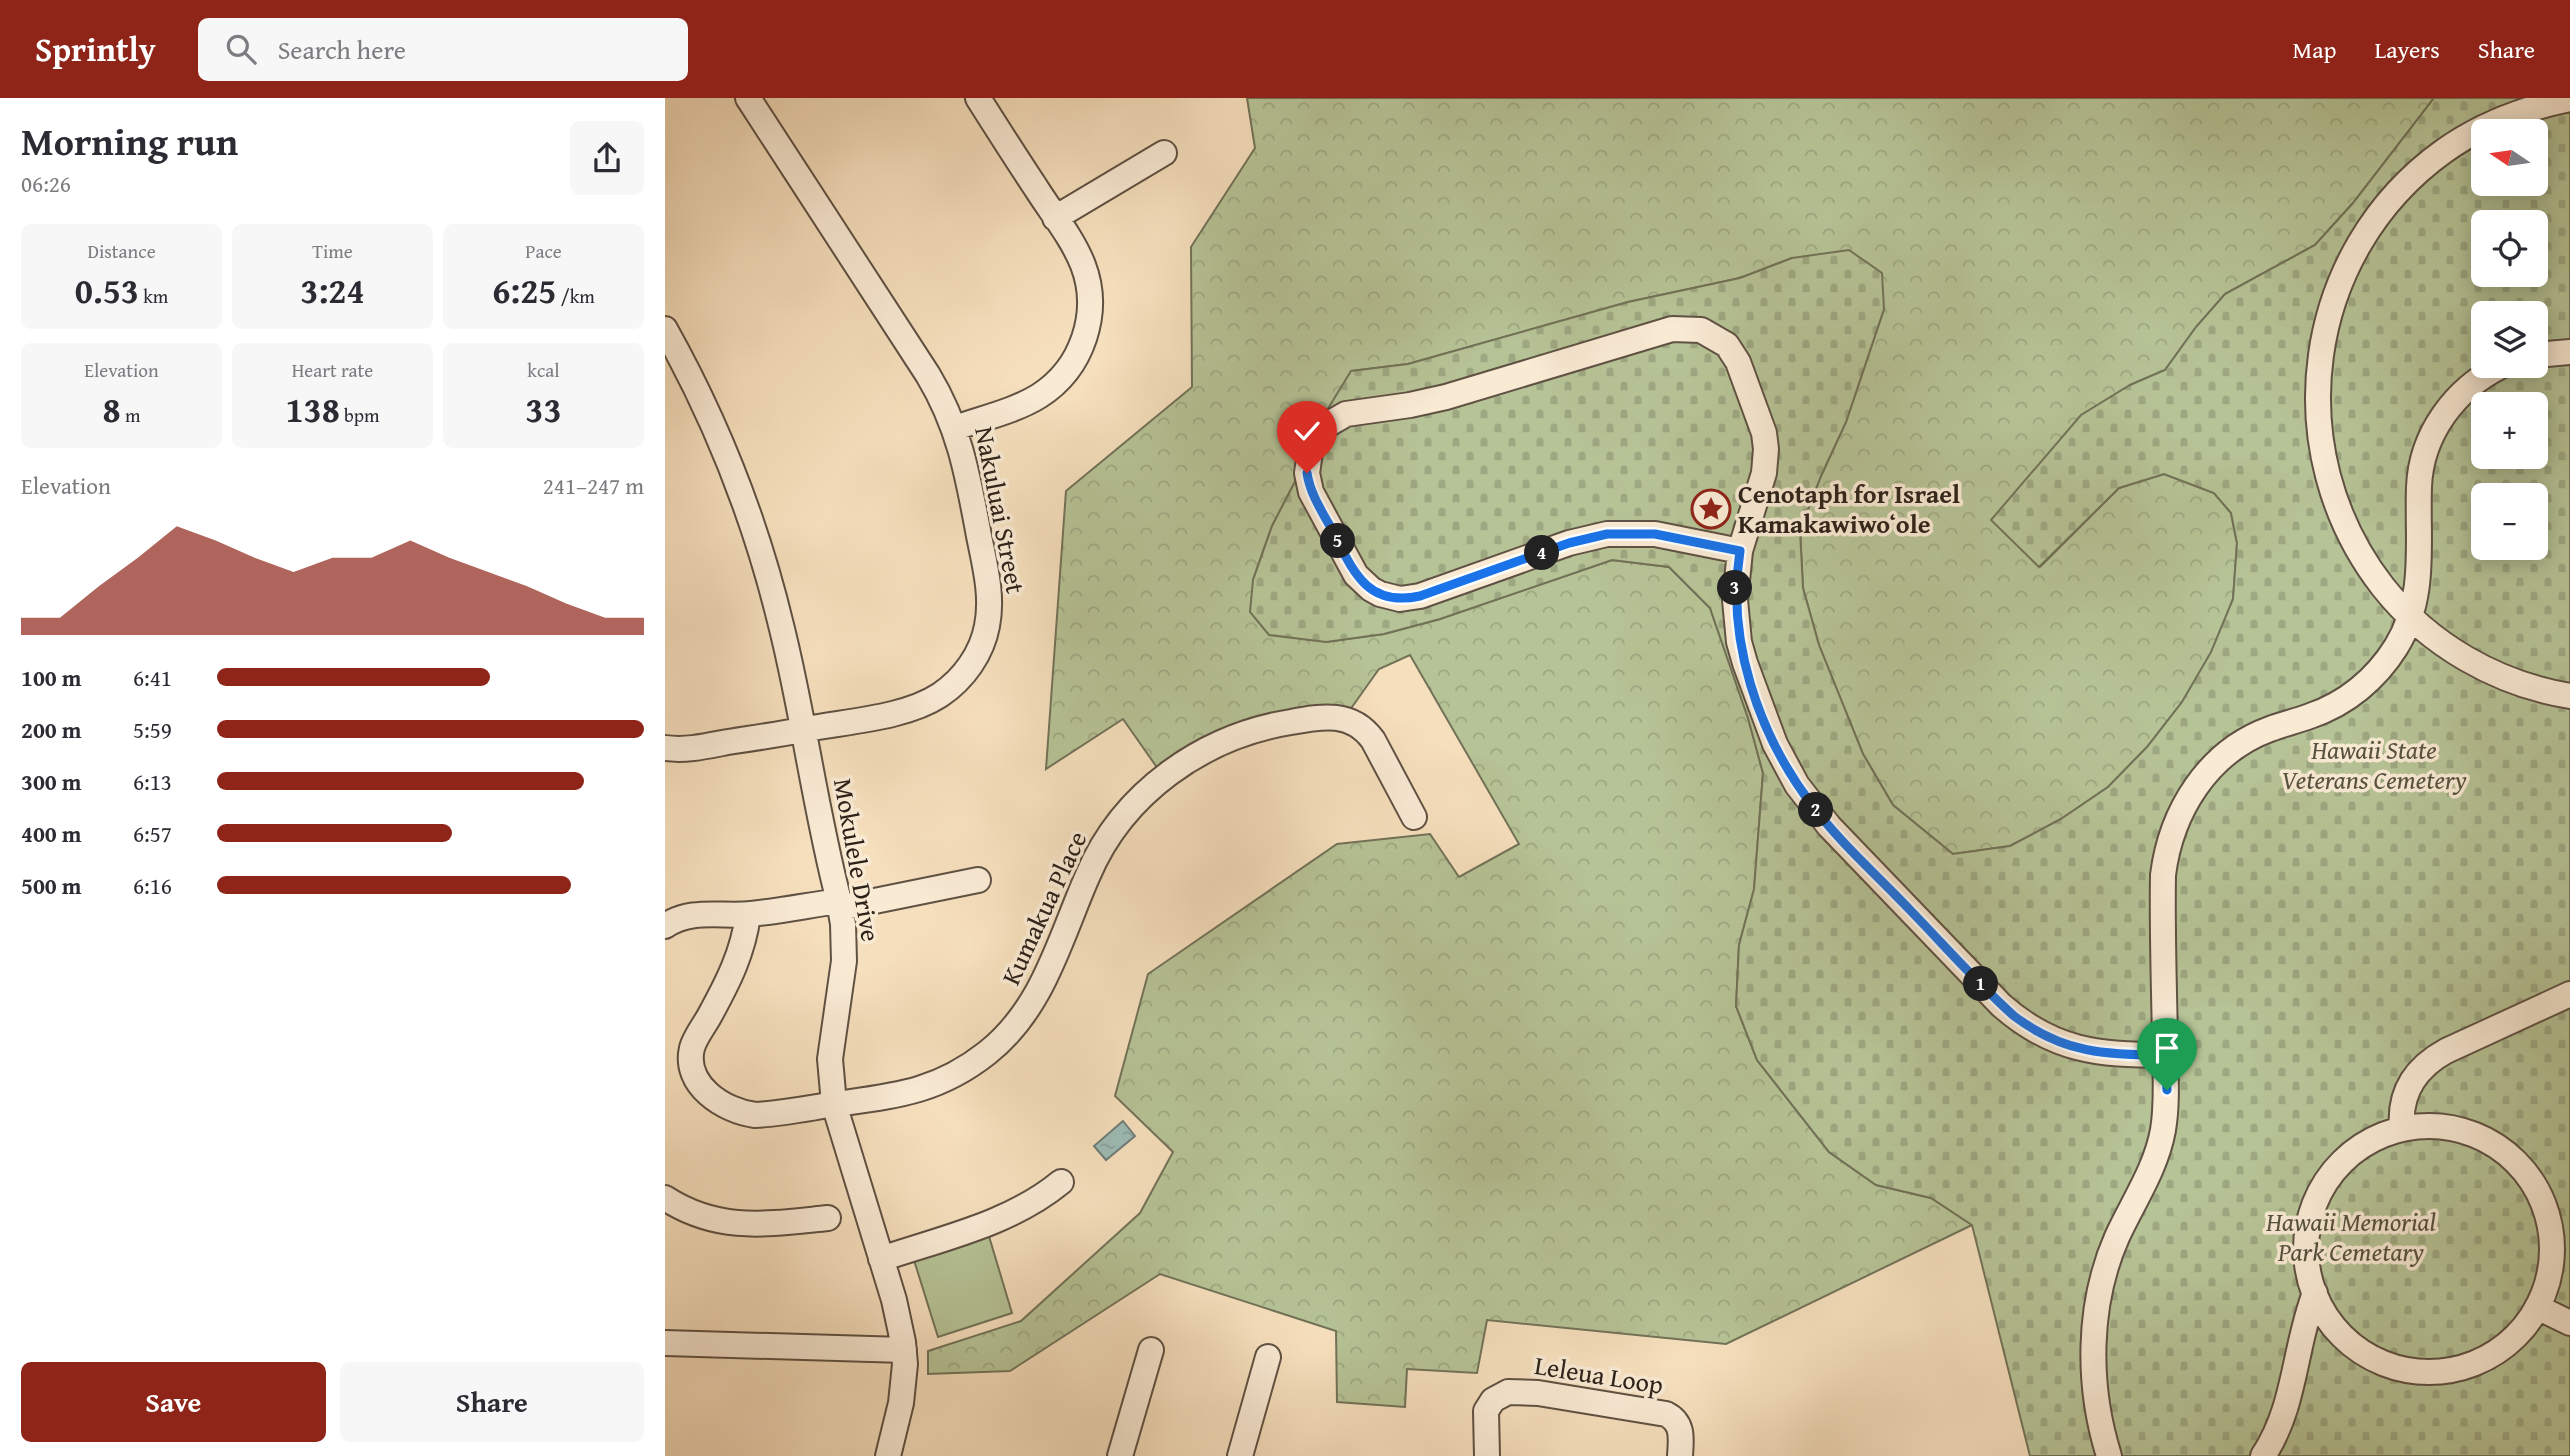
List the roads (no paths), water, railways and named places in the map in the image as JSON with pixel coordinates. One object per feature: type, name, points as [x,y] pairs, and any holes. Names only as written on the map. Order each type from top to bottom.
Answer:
[{"type":"street","name":"Nakuluai Street","points":[[665,748],[694,748],[803,730],[898,712],[928,702],[954,684],[974,659],[987,629],[990,597],[967,466],[955,428],[928,375],[748,98]]},
{"type":"street","points":[[955,428],[1039,396],[1061,377],[1078,354],[1088,325],[1090,294],[1083,264],[978,98]]},
{"type":"street","points":[[2570,99],[2544,104],[2492,123],[2444,151],[2402,188],[2367,232],[2353,256],[2331,307],[2322,348],[2318,390],[2318,418],[2327,473],[2335,500],[2358,551],[2382,585],[2410,617],[2446,646],[2477,665],[2528,687],[2570,696]]},
{"type":"street","points":[[1055,218],[1164,153]]},
{"type":"street","name":"Mokulele Drive","points":[[665,329],[714,426],[752,524],[782,627],[839,904],[844,961],[830,1059],[834,1104],[900,1321],[904,1350],[901,1403],[888,1456]]},
{"type":"street","points":[[1740,551],[1655,534],[1607,534],[1569,543],[1420,596],[1400,599],[1390,597],[1371,590],[1356,575],[1311,492],[1307,473],[1308,454],[1317,435],[1325,426],[1346,414],[1446,397],[1672,329],[1701,330],[1719,338],[1733,353],[1764,433],[1764,473],[1740,551],[1735,600],[1739,642],[1745,663],[1785,765],[1813,806],[2001,1005],[2027,1026],[2057,1042],[2089,1052],[2165,1055]]},
{"type":"street","points":[[2548,354],[2570,352]]},
{"type":"street","points":[[2109,1456],[2095,1387],[2097,1311],[2108,1262],[2157,1153],[2166,1112],[2163,875],[2169,839],[2184,805],[2206,774],[2235,748],[2269,729],[2328,709],[2358,690],[2396,647],[2410,617],[2420,572],[2419,485],[2425,452],[2439,421],[2460,394],[2480,378]]},
{"type":"street","name":"Kumakua Place","points":[[748,915],[736,967],[692,1050],[694,1075],[711,1097],[744,1114],[766,1115],[891,1097],[933,1085],[971,1065],[1004,1038],[1025,1014],[1042,987],[1089,872],[1114,829],[1167,774],[1206,749],[1268,726],[1325,716],[1350,720],[1373,740],[1414,817]]},
{"type":"street","points":[[665,926],[691,915],[748,915],[839,904],[978,880]]},
{"type":"street","points":[[2402,1128],[2404,1095],[2414,1077],[2428,1062],[2446,1051],[2570,994]]},
{"type":"street","points":[[2437,1126],[2471,1133],[2502,1149],[2527,1174],[2544,1204],[2551,1238],[2549,1273],[2537,1307],[2517,1335],[2489,1356],[2456,1369],[2421,1371],[2387,1364],[2357,1348],[2332,1323],[2315,1293],[2307,1259],[2307,1241],[2314,1206],[2336,1169],[2355,1151],[2386,1133],[2402,1128],[2437,1126]]},
{"type":"street","points":[[881,1259],[1004,1218],[1035,1202],[1061,1182]]},
{"type":"street","points":[[665,1198],[706,1218],[738,1224],[755,1225],[828,1218]]},
{"type":"street","points":[[2263,1456],[2285,1412],[2293,1385],[2301,1335],[2315,1293]]},
{"type":"street","points":[[2537,1307],[2570,1323]]},
{"type":"street","points":[[665,1343],[904,1350]]},
{"type":"street","points":[[1120,1456],[1151,1350]]},
{"type":"street","points":[[1241,1456],[1268,1357]]},
{"type":"street","name":"Leleua Loop","points":[[1487,1456],[1486,1411],[1493,1400],[1508,1392],[1538,1394],[1666,1414],[1672,1417],[1679,1427],[1681,1456]]},
{"type":"water","points":[[1123,1121],[1135,1136],[1106,1160],[1094,1146]]},
{"type":"place","name":"Cenotaph for Israel Kamakawiwoʻole","points":[[1711,509]]},
{"type":"park label","name":"Hawaii State Veterans Cemetery","points":[[2374,765]]},
{"type":"park label","name":"Hawaii Memorial Park Cemetary","points":[[2351,1237]]}]
